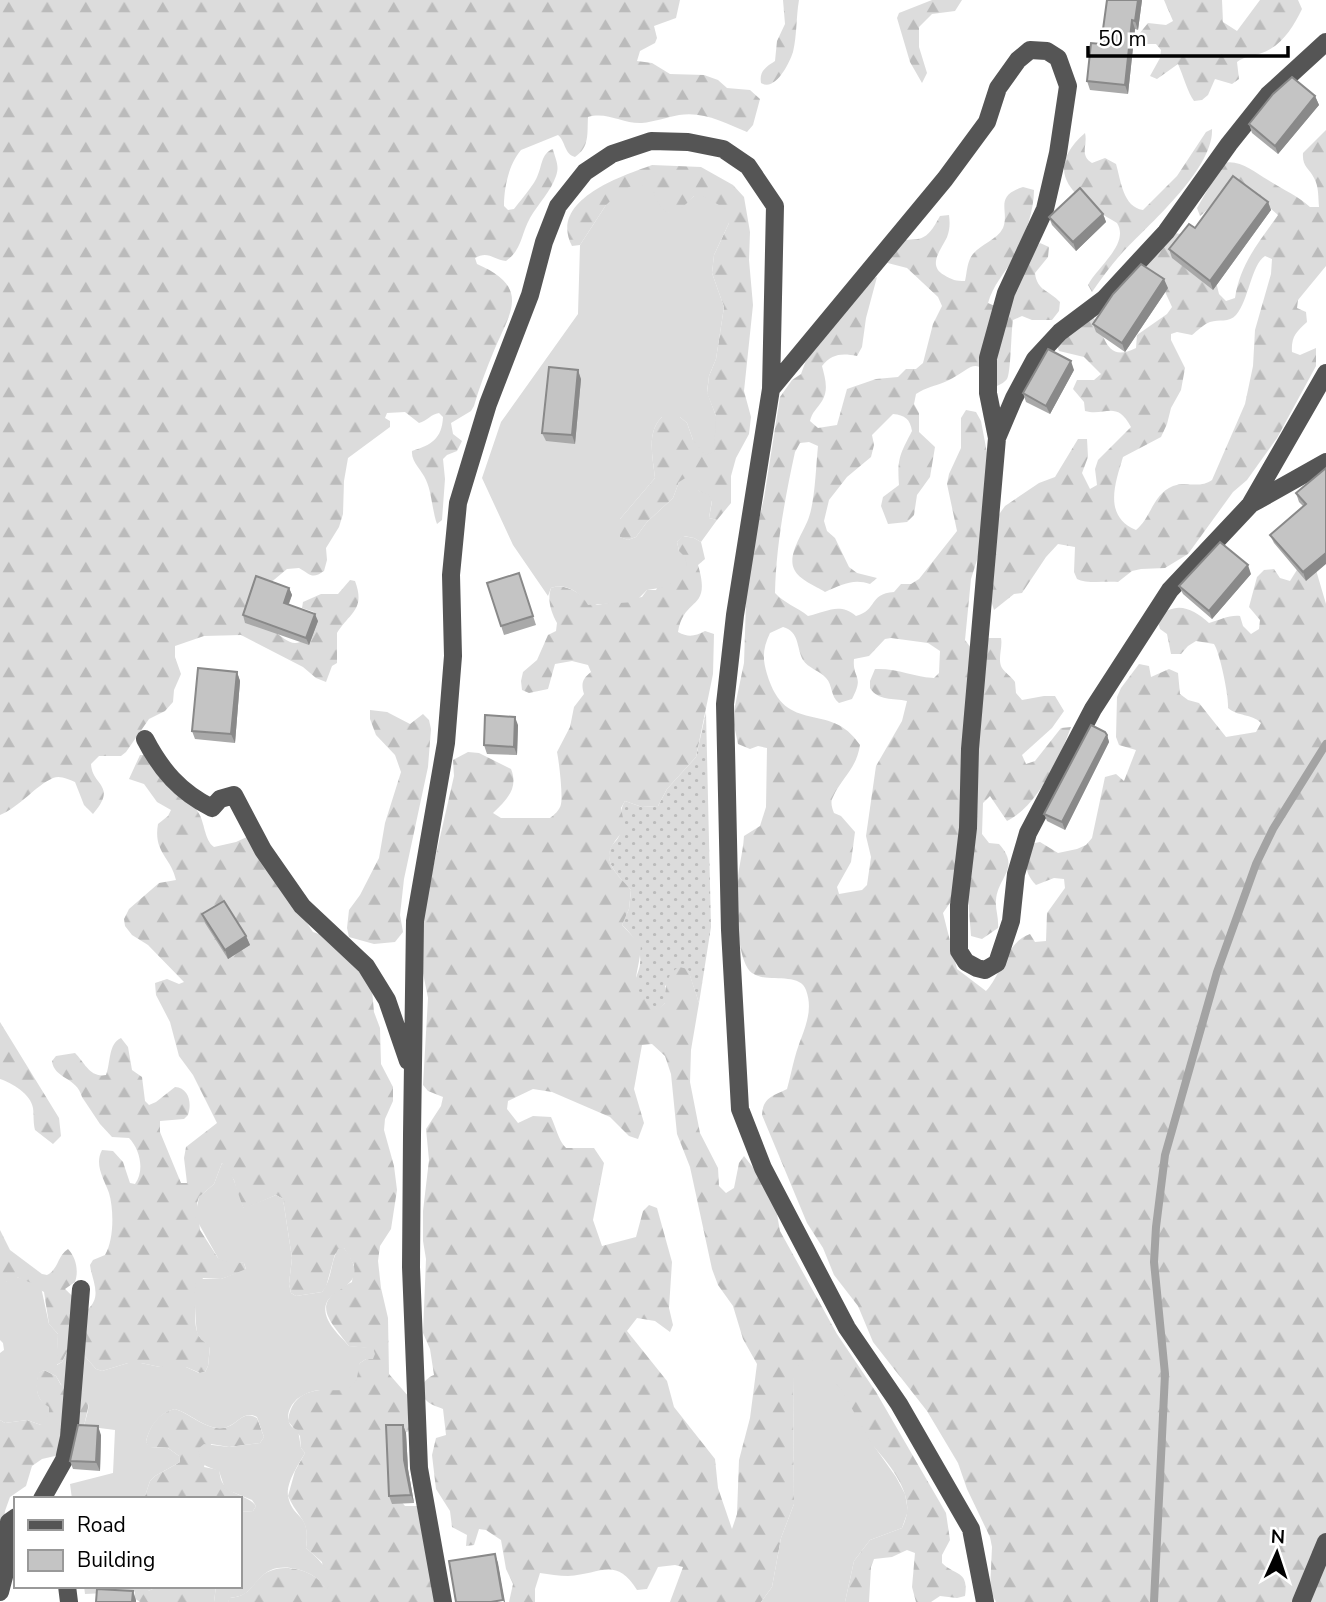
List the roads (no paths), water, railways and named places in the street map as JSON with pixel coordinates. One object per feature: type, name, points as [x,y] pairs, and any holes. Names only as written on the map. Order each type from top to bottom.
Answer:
[{"type":"street","points":[[997,438],[1035,359],[1059,332],[1104,299],[1166,232],[1268,95],[1326,42]]},
{"type":"street","points":[[771,389],[946,179],[987,122],[998,88],[1018,60],[1030,51],[1047,51],[1058,58],[1068,86],[1058,153],[1045,209],[1006,293],[988,358],[988,393],[997,438],[970,749],[968,828],[959,905],[960,951],[967,962],[985,970],[997,964],[1011,921],[1016,874],[1028,833],[1093,709],[1170,590],[1250,505],[1326,373]]},
{"type":"street","points":[[443,1602],[419,1468],[411,1267],[415,921],[446,743],[453,656],[452,554],[458,503],[488,404],[530,295],[544,242],[558,206],[585,172],[612,155],[651,141],[688,142],[723,149],[748,166],[775,205],[771,389],[735,615],[725,704],[730,930],[740,1109],[763,1168],[847,1328],[899,1404],[971,1529],[985,1602]]},
{"type":"street","points":[[1250,505],[1326,462]]},
{"type":"street","points":[[145,739],[173,782],[193,799],[212,808],[220,799],[234,795],[264,850],[302,906],[366,966],[387,1000],[413,1075]]},
{"type":"street","points":[[43,1497],[64,1460],[69,1437],[81,1289]]},
{"type":"street","points":[[0,1592],[7,1565],[9,1522],[14,1518]]},
{"type":"street","points":[[1301,1602],[1326,1542]]},
{"type":"waterway","points":[[1154,1602],[1165,1374],[1154,1262],[1165,1155],[1217,972],[1256,864],[1273,829],[1326,744]]}]
